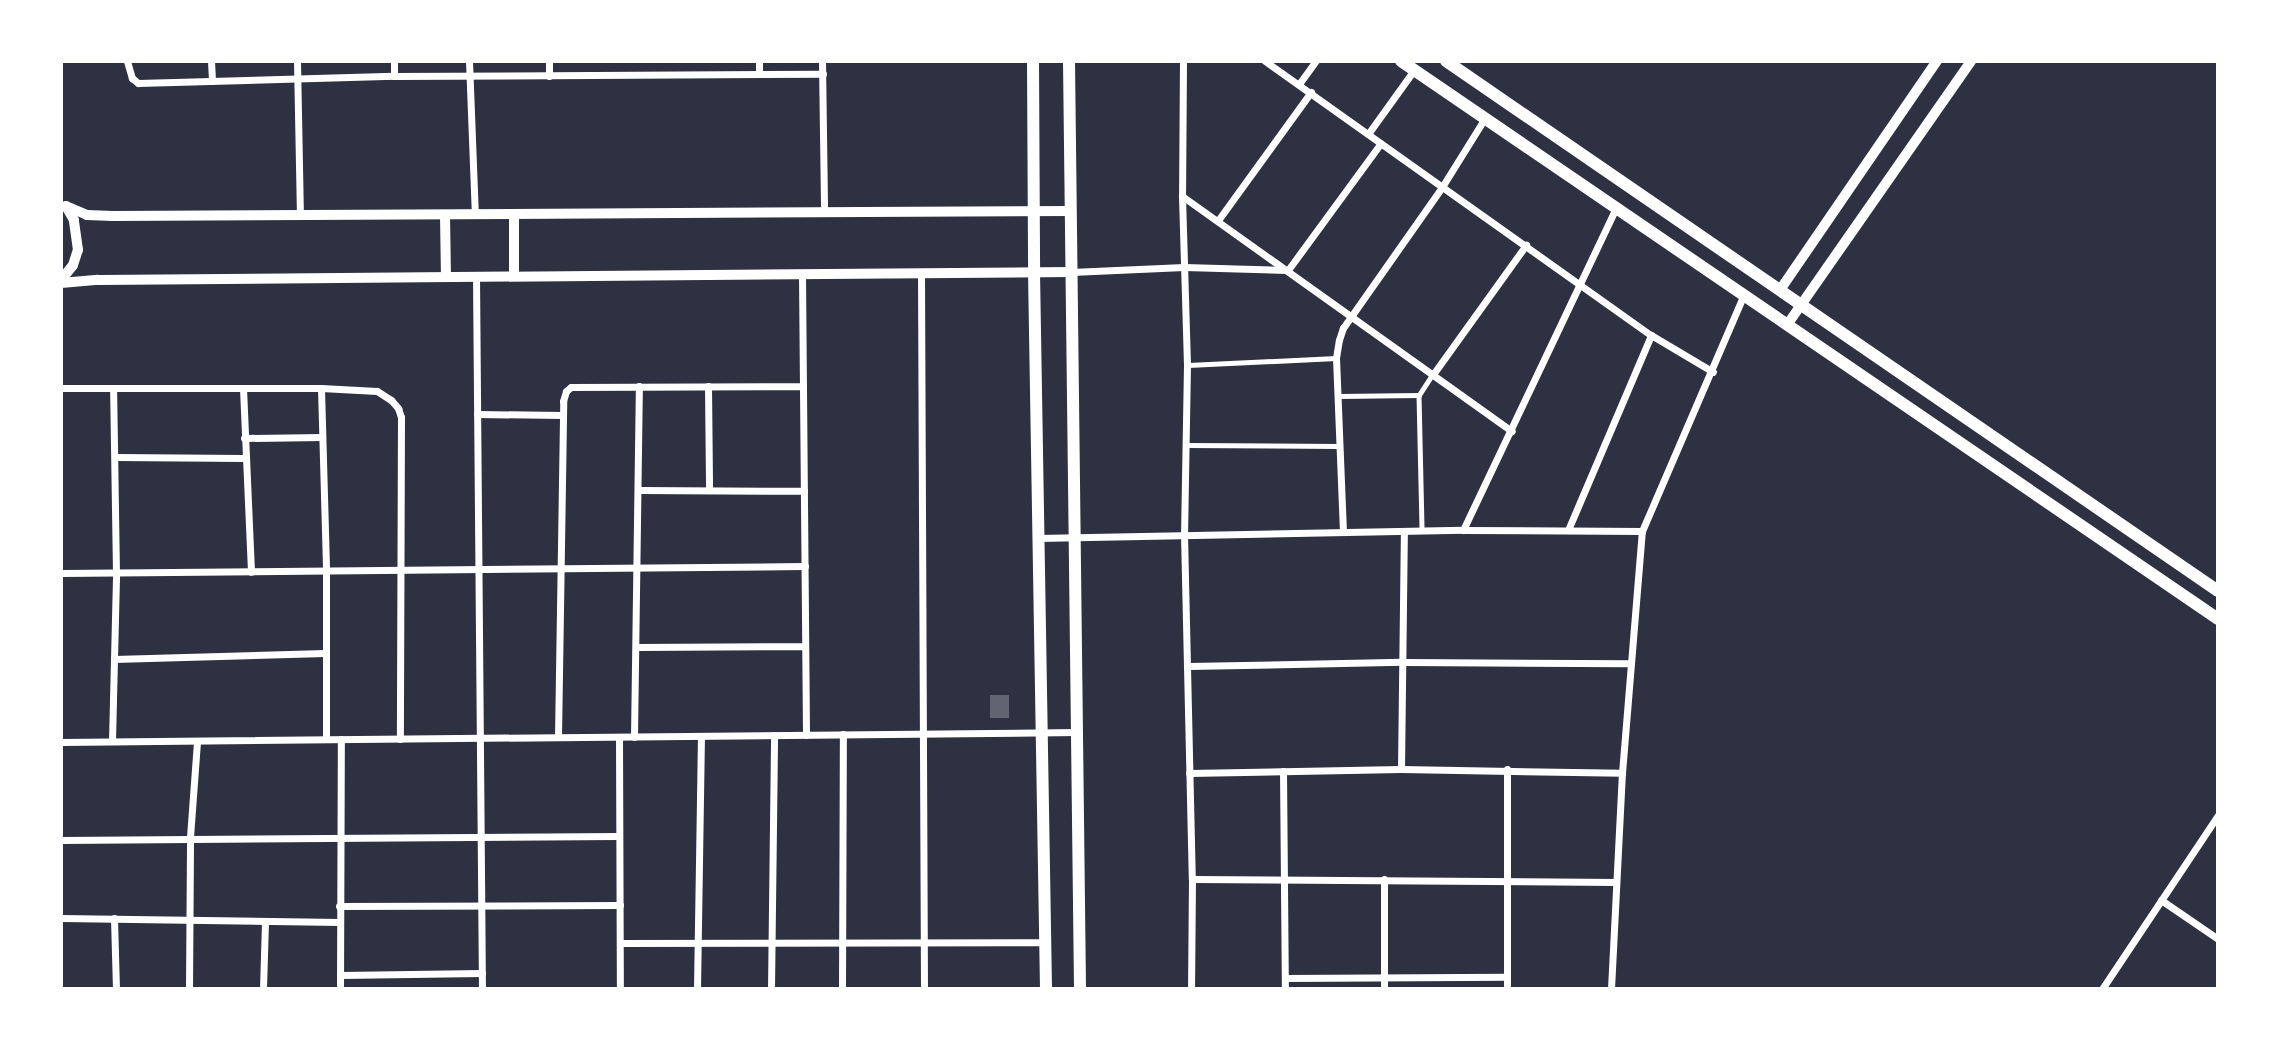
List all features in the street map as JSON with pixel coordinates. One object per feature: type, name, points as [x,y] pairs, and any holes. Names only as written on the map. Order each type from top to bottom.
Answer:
[{"type":"main road","points":[[1034,61],[1034,272],[1046,989]]},
{"type":"main road","points":[[1069,61],[1080,989]]},
{"type":"main road","points":[[1401,61],[2218,619]]},
{"type":"main road","points":[[1446,61],[2218,590]]},
{"type":"main road","points":[[2190,599],[2204,581]]},
{"type":"street","points":[[127,61],[132,78],[138,83],[394,76],[823,74]]},
{"type":"street","points":[[211,61],[212,81]]},
{"type":"street","points":[[297,61],[300,216]]},
{"type":"street","points":[[394,61],[394,76]]},
{"type":"street","points":[[469,61],[475,215]]},
{"type":"street","points":[[549,61],[549,76]]},
{"type":"street","points":[[759,74],[760,61]]},
{"type":"street","points":[[822,61],[824,212]]},
{"type":"street","points":[[1183,61],[1182,196],[1187,365],[1184,534],[1192,879],[1191,989]]},
{"type":"street","points":[[1265,61],[1651,335],[1713,372]]},
{"type":"street","points":[[1299,84],[1316,61]]},
{"type":"street","points":[[1780,290],[1937,61]]},
{"type":"street","points":[[1787,326],[1971,61]]},
{"type":"street","points":[[1368,134],[1414,70]]},
{"type":"street","points":[[1219,219],[1311,92]]},
{"type":"street","points":[[1342,532],[1336,358],[1339,340],[1352,315],[1443,187],[1485,118]]},
{"type":"street","points":[[1287,270],[1381,143]]},
{"type":"street","points":[[1182,196],[1219,219],[1512,430]]},
{"type":"street","points":[[63,204],[87,215],[113,216],[1070,211]]},
{"type":"street","points":[[61,282],[73,265],[78,250],[74,220],[63,204]]},
{"type":"street","points":[[1463,530],[1512,430],[1578,282],[1616,208]]},
{"type":"street","points":[[446,215],[446,276]]},
{"type":"street","points":[[514,215],[514,275]]},
{"type":"street","points":[[1434,373],[1526,245]]},
{"type":"street","points":[[61,282],[514,275],[1071,272],[1184,267],[1287,270]]},
{"type":"street","points":[[921,273],[924,989]]},
{"type":"street","points":[[802,274],[806,735]]},
{"type":"street","points":[[476,276],[482,989]]},
{"type":"street","points":[[1611,989],[1622,773],[1642,531],[1713,372],[1743,296]]},
{"type":"street","points":[[1568,530],[1651,335]]},
{"type":"street","points":[[635,737],[639,386]]},
{"type":"street","points":[[708,386],[709,490]]},
{"type":"street","points":[[558,737],[564,395],[571,387],[803,386]]},
{"type":"street","points":[[61,388],[321,388],[377,391],[398,408],[401,417],[400,739]]},
{"type":"street","points":[[112,741],[116,573],[113,388]]},
{"type":"street","points":[[243,388],[251,572]]},
{"type":"street","points":[[321,388],[326,570],[326,739]]},
{"type":"street","points":[[477,414],[563,415]]},
{"type":"street","points":[[244,438],[322,437]]},
{"type":"street","points":[[115,457],[244,458]]},
{"type":"street","points":[[639,490],[804,491]]},
{"type":"street","points":[[1038,538],[1422,530],[1642,531]]},
{"type":"street","points":[[1401,769],[1404,531]]},
{"type":"street","points":[[61,573],[805,566]]},
{"type":"street","points":[[638,647],[805,646]]},
{"type":"street","points":[[114,659],[325,653]]},
{"type":"street","points":[[1188,666],[1403,662],[1630,663]]},
{"type":"street","points":[[61,742],[1077,732]]},
{"type":"street","points":[[842,989],[843,734]]},
{"type":"street","points":[[771,989],[774,735]]},
{"type":"street","points":[[697,989],[701,736]]},
{"type":"street","points":[[619,737],[620,989]]},
{"type":"street","points":[[340,989],[341,739]]},
{"type":"street","points":[[189,989],[190,837],[197,741]]},
{"type":"street","points":[[1189,772],[1507,769],[1622,773]]},
{"type":"street","points":[[1507,769],[1507,989]]},
{"type":"street","points":[[1283,771],[1285,989]]},
{"type":"street","points":[[2102,989],[2218,816]]},
{"type":"street","points":[[2210,825],[2218,830]]},
{"type":"street","points":[[61,840],[620,836]]},
{"type":"street","points":[[1192,879],[1616,882]]},
{"type":"street","points":[[1384,879],[1384,989]]},
{"type":"street","points":[[2161,900],[2218,939]]},
{"type":"street","points":[[339,906],[620,905]]},
{"type":"street","points":[[61,918],[339,922]]},
{"type":"street","points":[[114,918],[116,989]]},
{"type":"street","points":[[264,989],[265,921]]},
{"type":"street","points":[[620,943],[1045,942]]},
{"type":"street","points":[[340,975],[482,973]]},
{"type":"street","points":[[1285,978],[1507,977]]},
{"type":"lane","points":[[1187,365],[1336,358]]},
{"type":"lane","points":[[1422,530],[1419,395],[1434,373]]},
{"type":"lane","points":[[1338,396],[1419,395]]},
{"type":"lane","points":[[1186,445],[1339,446]]},
{"type":"building","points":[[990,695],[1009,695],[1009,718],[990,718]]}]
